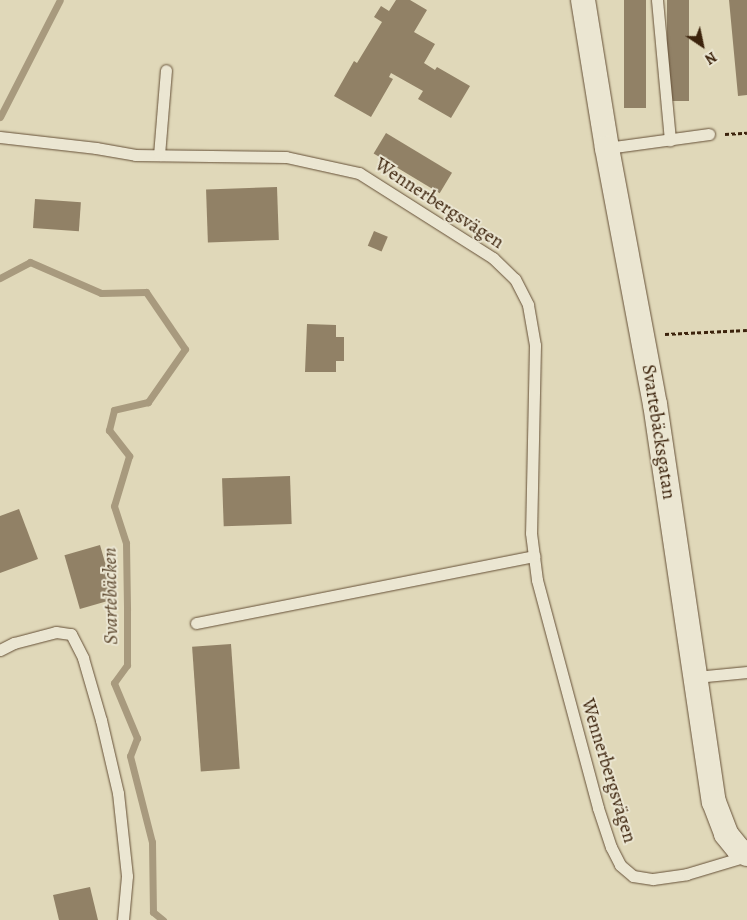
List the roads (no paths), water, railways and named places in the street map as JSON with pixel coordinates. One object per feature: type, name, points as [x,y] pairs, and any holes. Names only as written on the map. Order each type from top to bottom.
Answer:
[{"type":"street","name":"Svartebäcksgatan","points":[[583,0],[607,148],[654,404],[714,802],[726,834],[739,850],[747,856]]},
{"type":"lane","points":[[656,0],[670,140]]},
{"type":"lane","points":[[159,155],[166,70]]},
{"type":"lane","points":[[607,148],[709,134]]},
{"type":"lane","name":"Wennerbergsvägen","points":[[0,137],[96,148],[135,155],[286,157],[359,173],[493,258],[515,279],[528,306],[535,345],[531,533],[534,556],[548,626],[598,808],[611,847],[620,865],[633,876],[653,879],[687,874],[747,856]]},
{"type":"lane","points":[[196,623],[534,556]]},
{"type":"lane","points":[[0,650],[14,643],[56,632],[71,634],[83,658],[101,720],[118,793],[127,876],[123,920]]},
{"type":"lane","points":[[696,677],[747,672]]},
{"type":"waterway","name":"Svartebäcken","points":[[0,117],[60,0]]},
{"type":"waterway","name":"Svartebäcken","points":[[0,278],[30,262],[101,293],[146,292],[185,349],[148,402],[114,410],[109,430],[129,456],[114,506],[126,543],[127,665],[114,683],[137,738],[130,756],[152,842],[153,912],[163,920]]}]
